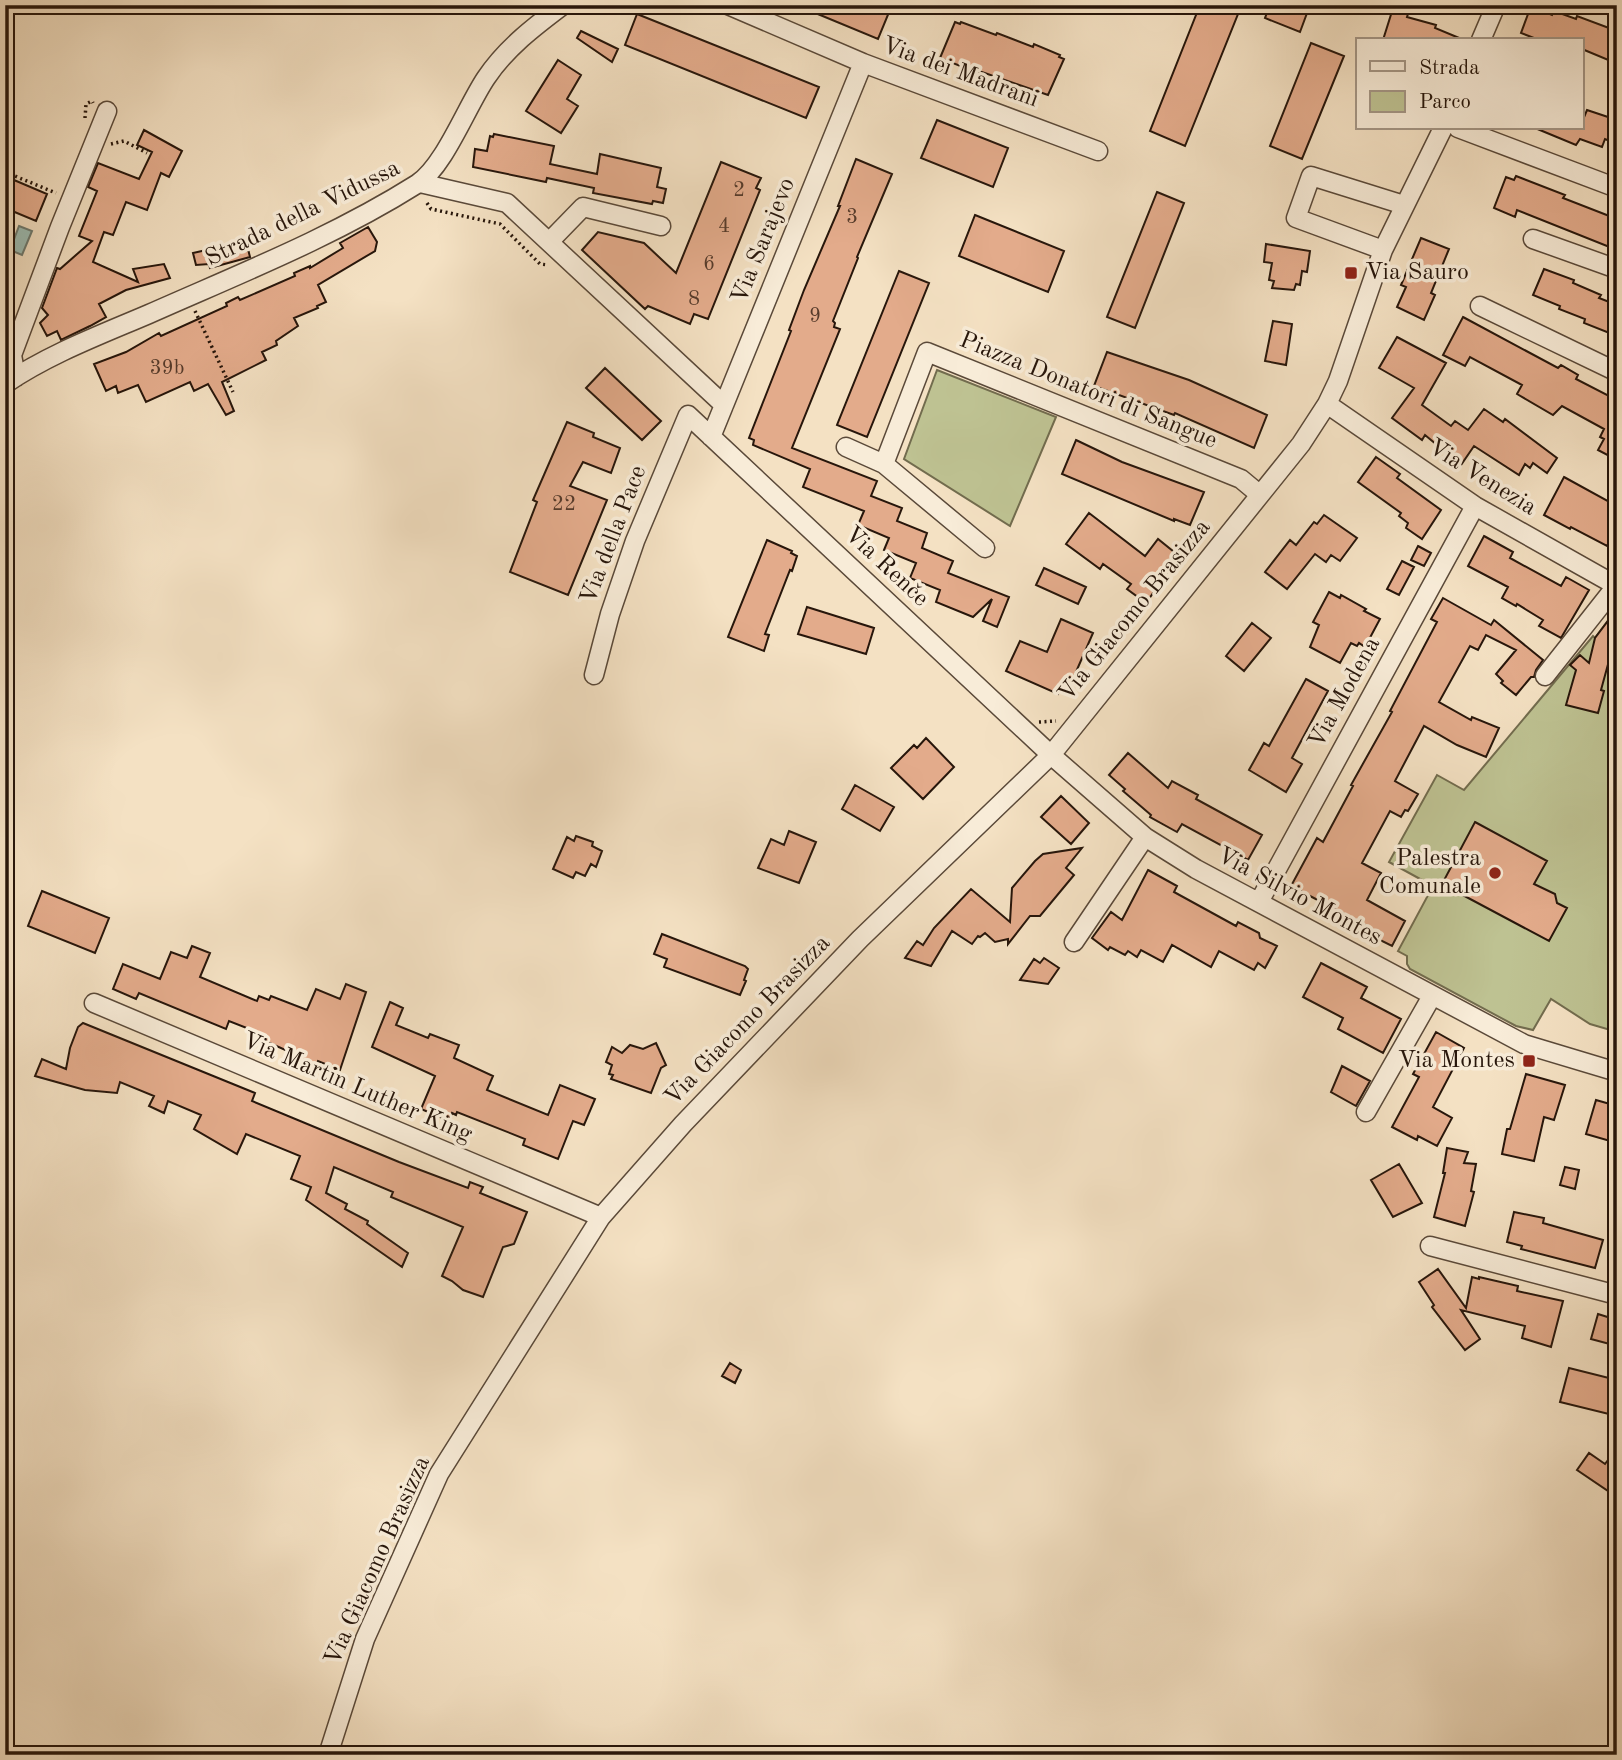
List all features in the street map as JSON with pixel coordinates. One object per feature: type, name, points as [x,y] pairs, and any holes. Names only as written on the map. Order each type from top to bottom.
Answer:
[{"type":"street","name":"Strada della Vidussa","points":[[107,111],[12,355],[11,381],[89,340],[326,234],[420,183],[448,145],[481,86],[503,55],[521,37],[563,5]]},
{"type":"street","name":"Via dei Madrani","points":[[728,5],[863,63],[1098,151]]},
{"type":"street","points":[[1482,38],[1496,5]]},
{"type":"street","name":"Via Sarajevo","points":[[710,437],[863,63]]},
{"type":"street","name":"Via Giacomo Brasizza","points":[[328,1755],[365,1639],[439,1474],[601,1217],[683,1124],[860,939],[1051,755],[1301,444],[1338,382],[1383,250],[1442,130]]},
{"type":"street","points":[[1463,130],[1617,188]]},
{"type":"street","points":[[1383,250],[1296,218],[1311,176],[1404,205]]},
{"type":"street","points":[[420,183],[507,203],[724,405]]},
{"type":"street","points":[[549,242],[583,207],[661,226]]},
{"type":"street","points":[[1533,239],[1617,269]]},
{"type":"street","points":[[1480,306],[1617,372]]},
{"type":"street","name":"Piazza Donatori di Sangue","points":[[884,464],[927,352],[1241,479],[1259,494]]},
{"type":"street","name":"Via Venezia","points":[[1327,404],[1475,506],[1616,586],[1545,676]]},
{"type":"street","name":"Via Renče","points":[[688,415],[1051,755]]},
{"type":"street","name":"Via della Pace","points":[[594,675],[610,614],[635,541],[688,415]]},
{"type":"street","points":[[846,447],[884,464],[985,548]]},
{"type":"street","name":"Via Modena","points":[[1259,902],[1475,506]]},
{"type":"street","name":"Via Silvio Montes","points":[[1051,755],[1145,837],[1196,869],[1524,1045],[1617,1072]]},
{"type":"street","points":[[1074,942],[1145,837]]},
{"type":"street","points":[[1366,1112],[1432,996]]},
{"type":"street","name":"Via Martin Luther King","points":[[94,1003],[601,1217]]},
{"type":"street","points":[[1430,1245],[1617,1295]]},
{"type":"path","points":[[96,139],[111,144],[124,141],[147,153]]},
{"type":"path","points":[[5,172],[58,194]]},
{"type":"path","name":"Strada della Vidussa","points":[[188,297],[233,392]]},
{"type":"green space","points":[[937,370],[1056,417],[1010,526],[904,459]]},
{"type":"green space","points":[[1612,615],[1617,616],[1617,1032],[1590,1024],[1551,999],[1533,1030],[1516,1026],[1410,969],[1407,956],[1398,951],[1433,886],[1389,862],[1437,775],[1464,790]]},
{"type":"water","points":[[19,226],[32,231],[22,255],[10,250]]},
{"type":"building","points":[[796,5],[892,5],[878,39]]},
{"type":"building","points":[[1200,5],[1217,5],[1238,14],[1185,146],[1150,131]]},
{"type":"building","points":[[1270,5],[1310,5],[1300,32],[1265,18]]},
{"type":"building","points":[[1394,5],[1411,5],[1407,17],[1436,25],[1435,28],[1459,38],[1384,38]]},
{"type":"building","points":[[1531,6],[1552,15],[1554,11],[1576,19],[1577,16],[1617,31],[1617,53],[1613,62],[1584,50],[1584,38],[1534,38],[1521,33]]},
{"type":"building","points":[[637,14],[819,87],[806,118],[625,45]]},
{"type":"building","points":[[955,22],[996,35],[997,33],[1033,47],[1034,44],[1060,55],[1059,57],[1064,59],[1048,95],[940,58]]},
{"type":"building","points":[[581,31],[618,49],[612,62],[577,38]]},
{"type":"building","points":[[1311,43],[1344,56],[1302,159],[1270,146]]},
{"type":"building","points":[[558,60],[581,75],[567,99],[578,106],[561,133],[526,111]]},
{"type":"building","points":[[1587,110],[1617,120],[1617,144],[1605,139],[1602,147],[1580,139],[1576,145],[1540,130],[1584,130]]},
{"type":"building","points":[[937,120],[1008,148],[993,187],[921,158]]},
{"type":"building","points":[[144,130],[182,151],[169,177],[161,173],[147,210],[126,202],[113,235],[104,232],[93,262],[138,282],[133,269],[164,264],[170,278],[126,290],[99,304],[106,317],[61,340],[57,331],[47,336],[40,323],[48,315],[42,308],[57,268],[60,269],[92,241],[79,236],[97,191],[88,187],[98,163],[139,179],[152,152],[137,145]]},
{"type":"building","points":[[494,134],[554,146],[550,164],[597,174],[600,154],[661,168],[657,187],[666,189],[663,203],[653,201],[652,204],[593,193],[594,188],[547,178],[546,182],[473,167],[475,149],[487,151],[490,136],[493,137]]},
{"type":"building","points":[[856,159],[892,174],[833,321],[834,327],[840,329],[792,448],[877,481],[871,496],[902,508],[897,521],[927,533],[922,548],[953,561],[948,573],[1009,597],[997,627],[983,621],[992,599],[973,617],[936,602],[940,590],[910,578],[916,563],[884,550],[889,538],[858,525],[864,511],[803,487],[810,469],[753,445],[754,440],[749,438]]},
{"type":"building","points":[[721,162],[761,178],[756,188],[760,190],[708,319],[694,314],[690,324],[648,306],[645,309],[582,250],[598,232],[644,243],[676,273]]},
{"type":"building","points":[[1516,176],[1617,219],[1617,250],[1517,210],[1515,217],[1494,208],[1506,177],[1514,180]]},
{"type":"building","points":[[14,180],[47,194],[36,221],[5,208],[5,181],[12,184]]},
{"type":"building","points":[[1157,192],[1184,203],[1135,328],[1107,317]]},
{"type":"building","points":[[975,215],[1064,251],[1048,292],[959,256]]},
{"type":"building","points":[[368,227],[377,242],[375,251],[318,285],[326,302],[294,318],[298,326],[276,341],[277,345],[262,352],[266,360],[222,382],[234,411],[226,415],[208,384],[194,391],[190,382],[146,402],[138,385],[118,393],[116,386],[106,391],[94,364],[126,352],[159,333],[161,336],[227,306],[226,303],[238,297],[240,300],[295,276],[294,273],[310,268],[343,248],[340,243]]},
{"type":"building","points":[[1421,238],[1449,249],[1431,293],[1435,295],[1424,320],[1397,307],[1406,287],[1401,285]]},
{"type":"building","points":[[246,241],[250,257],[210,268],[209,264],[196,265],[193,253]]},
{"type":"building","points":[[1266,244],[1310,251],[1307,272],[1302,271],[1300,285],[1296,284],[1294,290],[1272,288],[1274,281],[1269,280],[1272,263],[1264,262]]},
{"type":"building","points":[[1544,269],[1574,280],[1573,283],[1617,305],[1617,336],[1584,323],[1585,319],[1533,295]]},
{"type":"building","points":[[899,271],[929,283],[867,437],[837,425]]},
{"type":"building","points":[[1463,317],[1558,368],[1561,365],[1578,375],[1576,379],[1617,400],[1617,450],[1613,458],[1598,450],[1604,439],[1600,437],[1604,429],[1562,406],[1553,415],[1517,394],[1522,385],[1470,357],[1465,366],[1443,355]]},
{"type":"building","points":[[1273,321],[1292,324],[1286,365],[1265,361]]},
{"type":"building","points":[[1397,337],[1446,363],[1422,405],[1451,426],[1455,421],[1468,430],[1484,409],[1503,422],[1505,419],[1557,458],[1547,473],[1533,463],[1530,468],[1525,464],[1519,475],[1474,446],[1461,465],[1425,435],[1422,440],[1392,418],[1414,388],[1379,368]]},
{"type":"building","points":[[1107,352],[1189,380],[1267,415],[1254,448],[1175,413],[1174,415],[1094,386]]},
{"type":"building","points":[[605,368],[661,421],[642,440],[586,388]]},
{"type":"building","points":[[567,422],[620,448],[611,473],[583,462],[570,486],[607,500],[568,595],[510,572],[537,502],[533,500]]},
{"type":"building","points":[[1076,440],[1122,462],[1204,492],[1190,525],[1174,521],[1062,474]]},
{"type":"building","points":[[1376,457],[1400,474],[1397,478],[1441,510],[1422,539],[1406,528],[1408,523],[1399,516],[1401,513],[1358,482]]},
{"type":"building","points":[[1564,477],[1617,506],[1617,529],[1607,546],[1544,515]]},
{"type":"building","points":[[1089,513],[1145,556],[1158,539],[1179,556],[1146,603],[1127,589],[1131,584],[1103,564],[1100,569],[1066,544]]},
{"type":"building","points":[[1324,515],[1357,538],[1340,561],[1331,555],[1326,562],[1315,554],[1287,589],[1265,572],[1290,540],[1296,545],[1314,522],[1317,524]]},
{"type":"building","points":[[1484,536],[1513,552],[1510,558],[1561,586],[1566,577],[1589,590],[1561,638],[1539,626],[1543,620],[1502,598],[1508,587],[1468,566]]},
{"type":"building","points":[[767,540],[797,556],[765,634],[769,635],[764,651],[728,637]]},
{"type":"building","points":[[1418,546],[1431,553],[1424,566],[1411,560]]},
{"type":"building","points":[[1402,561],[1414,567],[1399,595],[1387,589]]},
{"type":"building","points":[[1044,568],[1086,587],[1078,604],[1036,585]]},
{"type":"building","points":[[1329,592],[1340,598],[1341,595],[1380,619],[1365,647],[1359,643],[1357,646],[1351,643],[1340,663],[1310,647],[1319,625],[1313,622]]},
{"type":"building","points":[[1443,598],[1491,625],[1494,620],[1543,660],[1534,677],[1531,677],[1516,695],[1501,683],[1503,681],[1496,674],[1516,650],[1486,635],[1478,650],[1470,646],[1439,702],[1471,720],[1472,717],[1499,728],[1486,757],[1457,745],[1424,726],[1395,781],[1418,794],[1401,817],[1390,811],[1362,863],[1381,873],[1367,900],[1405,921],[1392,946],[1366,933],[1369,927],[1291,886],[1317,838],[1323,842],[1353,786],[1351,785],[1392,712],[1390,711],[1437,622],[1431,619]]},
{"type":"building","points":[[807,607],[874,628],[866,654],[798,634]]},
{"type":"building","points":[[1617,609],[1617,647],[1613,646],[1598,713],[1566,705],[1576,670],[1570,665],[1580,655],[1589,663],[1595,638]]},
{"type":"building","points":[[1061,619],[1093,633],[1069,688],[1062,684],[1058,694],[1006,671],[1020,641],[1047,652]]},
{"type":"building","points":[[1252,623],[1271,638],[1244,671],[1226,656]]},
{"type":"building","points":[[1306,679],[1328,691],[1292,758],[1302,764],[1286,792],[1249,770],[1264,743],[1269,746]]},
{"type":"building","points":[[926,738],[954,767],[923,799],[891,768],[914,745],[917,748]]},
{"type":"building","points":[[1128,753],[1168,788],[1172,781],[1198,795],[1196,799],[1262,835],[1248,860],[1182,824],[1177,832],[1150,817],[1151,815],[1109,775]]},
{"type":"building","points":[[855,785],[894,807],[880,831],[842,809]]},
{"type":"building","points":[[1061,796],[1089,823],[1071,844],[1041,817]]},
{"type":"building","points":[[1475,822],[1547,861],[1534,884],[1555,894],[1557,903],[1567,908],[1549,941],[1442,884]]},
{"type":"building","points":[[789,831],[816,842],[799,883],[758,868],[771,839],[784,845]]},
{"type":"building","points":[[576,836],[593,842],[592,846],[602,851],[596,867],[591,864],[585,876],[576,872],[573,878],[553,869],[567,837],[574,841]]},
{"type":"building","points":[[1082,848],[1066,868],[1074,875],[1040,916],[1030,916],[1008,944],[1008,939],[995,942],[985,933],[978,936],[972,944],[952,931],[931,966],[905,958],[917,941],[923,945],[934,928],[971,889],[1010,922],[1012,888],[1035,861],[1043,854]]},
{"type":"building","points":[[1148,870],[1177,886],[1174,892],[1236,926],[1238,922],[1259,933],[1260,938],[1277,946],[1265,968],[1258,963],[1254,970],[1219,951],[1211,967],[1172,945],[1163,962],[1141,950],[1137,957],[1128,951],[1125,955],[1110,947],[1108,950],[1092,938],[1111,912],[1122,920]]},
{"type":"building","points":[[42,891],[109,918],[95,953],[28,926]]},
{"type":"building","points":[[662,934],[745,966],[748,969],[744,980],[746,981],[740,995],[664,967],[667,959],[654,954]]},
{"type":"building","points":[[192,946],[210,953],[200,977],[257,1001],[259,996],[269,1000],[271,996],[307,1010],[316,989],[340,999],[346,984],[366,992],[340,1070],[318,1061],[316,1066],[289,1055],[290,1052],[263,1040],[262,1034],[229,1021],[226,1029],[139,993],[136,999],[113,989],[123,964],[160,979],[171,952],[187,958]]},
{"type":"building","points":[[1044,958],[1059,968],[1048,984],[1020,980],[1034,959],[1040,963]]},
{"type":"building","points":[[1321,963],[1367,987],[1361,998],[1401,1019],[1383,1053],[1338,1029],[1343,1018],[1303,997]]},
{"type":"building","points":[[390,1002],[403,1008],[396,1025],[428,1038],[430,1034],[459,1045],[454,1058],[493,1076],[487,1090],[548,1115],[560,1085],[595,1099],[584,1125],[573,1121],[558,1159],[523,1145],[525,1139],[457,1112],[456,1115],[452,1113],[449,1121],[421,1109],[435,1076],[372,1047]]},
{"type":"building","points":[[83,1023],[255,1093],[252,1101],[399,1162],[468,1188],[470,1182],[483,1187],[480,1193],[527,1212],[514,1244],[503,1247],[483,1297],[463,1290],[442,1276],[463,1227],[391,1197],[393,1192],[334,1167],[326,1193],[347,1204],[345,1209],[368,1221],[367,1224],[408,1253],[402,1267],[306,1200],[311,1187],[291,1179],[300,1156],[246,1134],[237,1154],[194,1129],[201,1115],[168,1101],[164,1113],[149,1106],[154,1096],[120,1082],[117,1093],[85,1090],[35,1076],[42,1059],[66,1069],[70,1048],[78,1027]]},
{"type":"building","points":[[1436,1032],[1464,1048],[1433,1107],[1452,1118],[1437,1146],[1418,1136],[1417,1140],[1392,1127],[1419,1077],[1413,1074]]},
{"type":"building","points":[[656,1043],[666,1065],[661,1068],[651,1093],[611,1079],[613,1075],[609,1074],[612,1065],[606,1062],[612,1047],[622,1053],[630,1045],[643,1049]]},
{"type":"building","points":[[1342,1066],[1370,1081],[1356,1106],[1331,1092]]},
{"type":"building","points":[[1526,1074],[1565,1085],[1554,1120],[1544,1117],[1534,1161],[1502,1154],[1507,1129],[1510,1129]]},
{"type":"building","points":[[1596,1100],[1617,1106],[1617,1143],[1586,1134]]},
{"type":"building","points":[[1447,1148],[1468,1152],[1464,1163],[1476,1164],[1471,1191],[1474,1192],[1465,1226],[1434,1217],[1445,1173]]},
{"type":"building","points":[[1399,1164],[1422,1203],[1393,1217],[1371,1180]]},
{"type":"building","points":[[1565,1167],[1579,1170],[1575,1189],[1560,1185]]},
{"type":"building","points":[[1514,1212],[1544,1218],[1543,1223],[1603,1240],[1595,1268],[1521,1249],[1522,1246],[1507,1242]]},
{"type":"building","points":[[1438,1269],[1466,1308],[1472,1277],[1518,1286],[1517,1291],[1563,1301],[1551,1347],[1522,1338],[1525,1326],[1461,1310],[1480,1339],[1465,1350],[1432,1307],[1434,1305],[1419,1282]]},
{"type":"building","points":[[1598,1314],[1617,1320],[1617,1346],[1591,1339]]},
{"type":"building","points":[[730,1363],[741,1370],[735,1383],[722,1376]]},
{"type":"building","points":[[1569,1368],[1617,1380],[1617,1416],[1560,1402]]},
{"type":"building","points":[[1617,1448],[1617,1497],[1577,1470],[1589,1453],[1605,1464]]},
{"type":"place","name":"Via Sauro","points":[[1351,273]]},
{"type":"place","name":"Palestra Comunale","points":[[1495,873]]},
{"type":"place","name":"Via Montes","points":[[1529,1061]]}]
